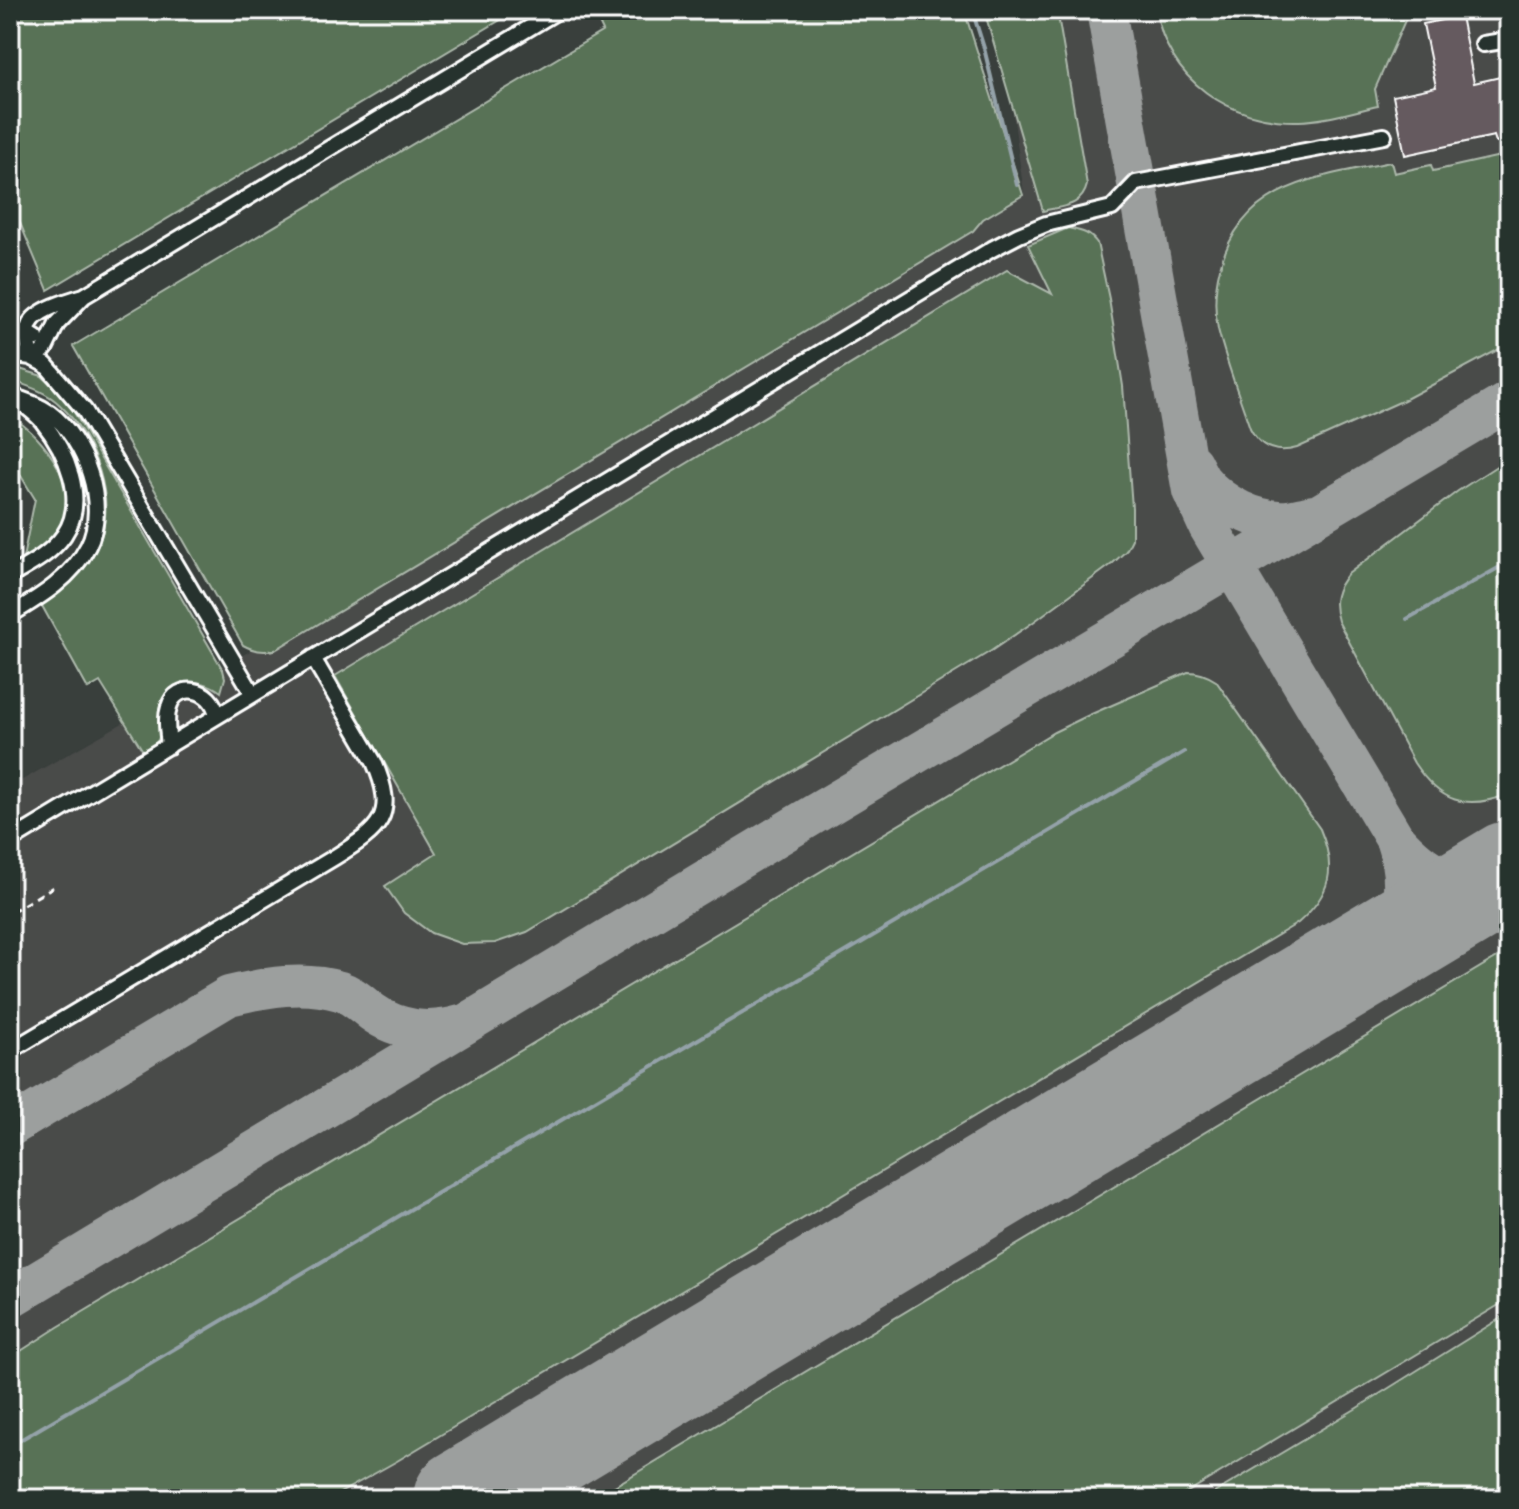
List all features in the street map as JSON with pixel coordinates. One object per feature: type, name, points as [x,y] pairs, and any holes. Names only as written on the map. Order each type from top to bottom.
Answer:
[{"type":"street","points":[[31,357],[28,333],[29,324],[35,317],[58,304],[84,296],[559,10]]},
{"type":"street","points":[[1483,44],[1509,40]]},
{"type":"street","points":[[10,841],[1019,235],[1073,216],[1112,208],[1136,183],[1384,136]]},
{"type":"street","points":[[31,357],[45,349],[57,324],[84,296]]},
{"type":"street","points":[[10,333],[20,331],[36,337],[70,393]]},
{"type":"street","points":[[10,354],[31,357],[46,365],[85,411],[253,694]]},
{"type":"street","points":[[10,396],[42,420],[66,461],[75,494],[64,535],[37,560],[10,576]]},
{"type":"street","points":[[10,396],[32,402],[52,414],[71,436],[88,469],[97,508],[88,546],[76,565],[61,581],[10,615]]},
{"type":"street","points":[[10,1051],[335,857],[378,826],[386,794],[381,777],[313,658]]},
{"type":"street","points":[[169,746],[168,709],[177,695],[192,690],[200,692],[212,701],[217,716]]},
{"type":"path","points":[[11,912],[53,887]]},
{"type":"shaded area","points":[[999,10],[1509,10],[1509,1332],[1230,1499],[10,1499],[10,787],[257,647],[1024,194]]},
{"type":"green space","points":[[10,10],[517,10],[48,290],[10,199]]},
{"type":"green space","points":[[593,10],[964,10],[1023,195],[983,219],[973,231],[275,650],[251,649],[243,645],[73,346],[603,31]]},
{"type":"green space","points":[[984,10],[1057,10],[1087,185],[1076,202],[1043,211]]},
{"type":"green space","points":[[1156,10],[1443,10],[1406,18],[1375,89],[1378,106],[1329,118],[1299,121],[1274,120],[1249,114],[1206,92],[1188,76],[1174,57],[1163,35]]},
{"type":"green space","points":[[1509,148],[1509,344],[1404,400],[1297,448],[1276,450],[1264,445],[1250,428],[1221,341],[1216,314],[1220,268],[1231,240],[1246,218],[1265,201],[1287,189],[1337,173],[1391,162],[1394,173],[1431,165],[1433,171],[1505,155],[1504,149]]},
{"type":"green space","points":[[1068,228],[1088,234],[1097,243],[1109,299],[1123,386],[1132,508],[1132,539],[1126,551],[991,651],[527,932],[495,943],[462,944],[431,933],[404,913],[385,886],[436,853],[335,676],[1007,270],[1052,294],[1028,245]]},
{"type":"green space","points":[[10,366],[42,376],[67,400],[223,670],[225,678],[221,692],[204,683],[194,682],[185,682],[170,690],[160,708],[158,740],[143,751],[100,682],[88,689],[41,604],[80,572],[97,547],[105,510],[100,471],[72,418],[49,396],[10,380]]},
{"type":"green space","points":[[10,416],[48,451],[65,484],[68,501],[66,517],[59,532],[47,544],[23,558],[35,499],[10,458]]},
{"type":"green space","points":[[1509,458],[1509,794],[1466,802],[1455,800],[1434,787],[1414,763],[1338,621],[1335,602],[1340,585],[1348,574],[1458,491]]},
{"type":"green space","points":[[1188,672],[1203,674],[1216,681],[1320,829],[1328,856],[1328,880],[1318,902],[1298,923],[329,1499],[10,1499],[10,1358],[1054,732]]},
{"type":"green space","points":[[1509,950],[1509,1299],[1176,1499],[593,1499]]},
{"type":"green space","points":[[1509,1313],[1509,1499],[1204,1499],[1357,1408]]},
{"type":"building","points":[[1461,16],[1474,83],[1509,75],[1509,139],[1496,142],[1494,136],[1405,155],[1393,96],[1436,87],[1423,24]]},
{"type":"waterway","points":[[972,10],[1017,185]]},
{"type":"waterway","points":[[10,248],[20,273]]},
{"type":"waterway","points":[[1407,619],[1509,562]]},
{"type":"waterway","points":[[10,1446],[1184,752]]},
{"type":"taxiway","points":[[1106,10],[1192,491],[1208,526],[1395,839],[1419,862],[1442,875],[1467,879],[1500,876]]},
{"type":"taxiway","points":[[10,1298],[1509,401]]},
{"type":"taxiway","points":[[1192,463],[1209,489],[1240,510],[1277,520],[1313,515]]},
{"type":"taxiway","points":[[1362,959],[1391,932],[1401,907],[1402,866],[1395,839]]},
{"type":"taxiway","points":[[10,1127],[229,996],[284,986],[312,986],[349,995],[382,1018],[404,1027],[427,1030],[461,1025]]},
{"type":"runway","points":[[463,1499],[1509,871]]}]
